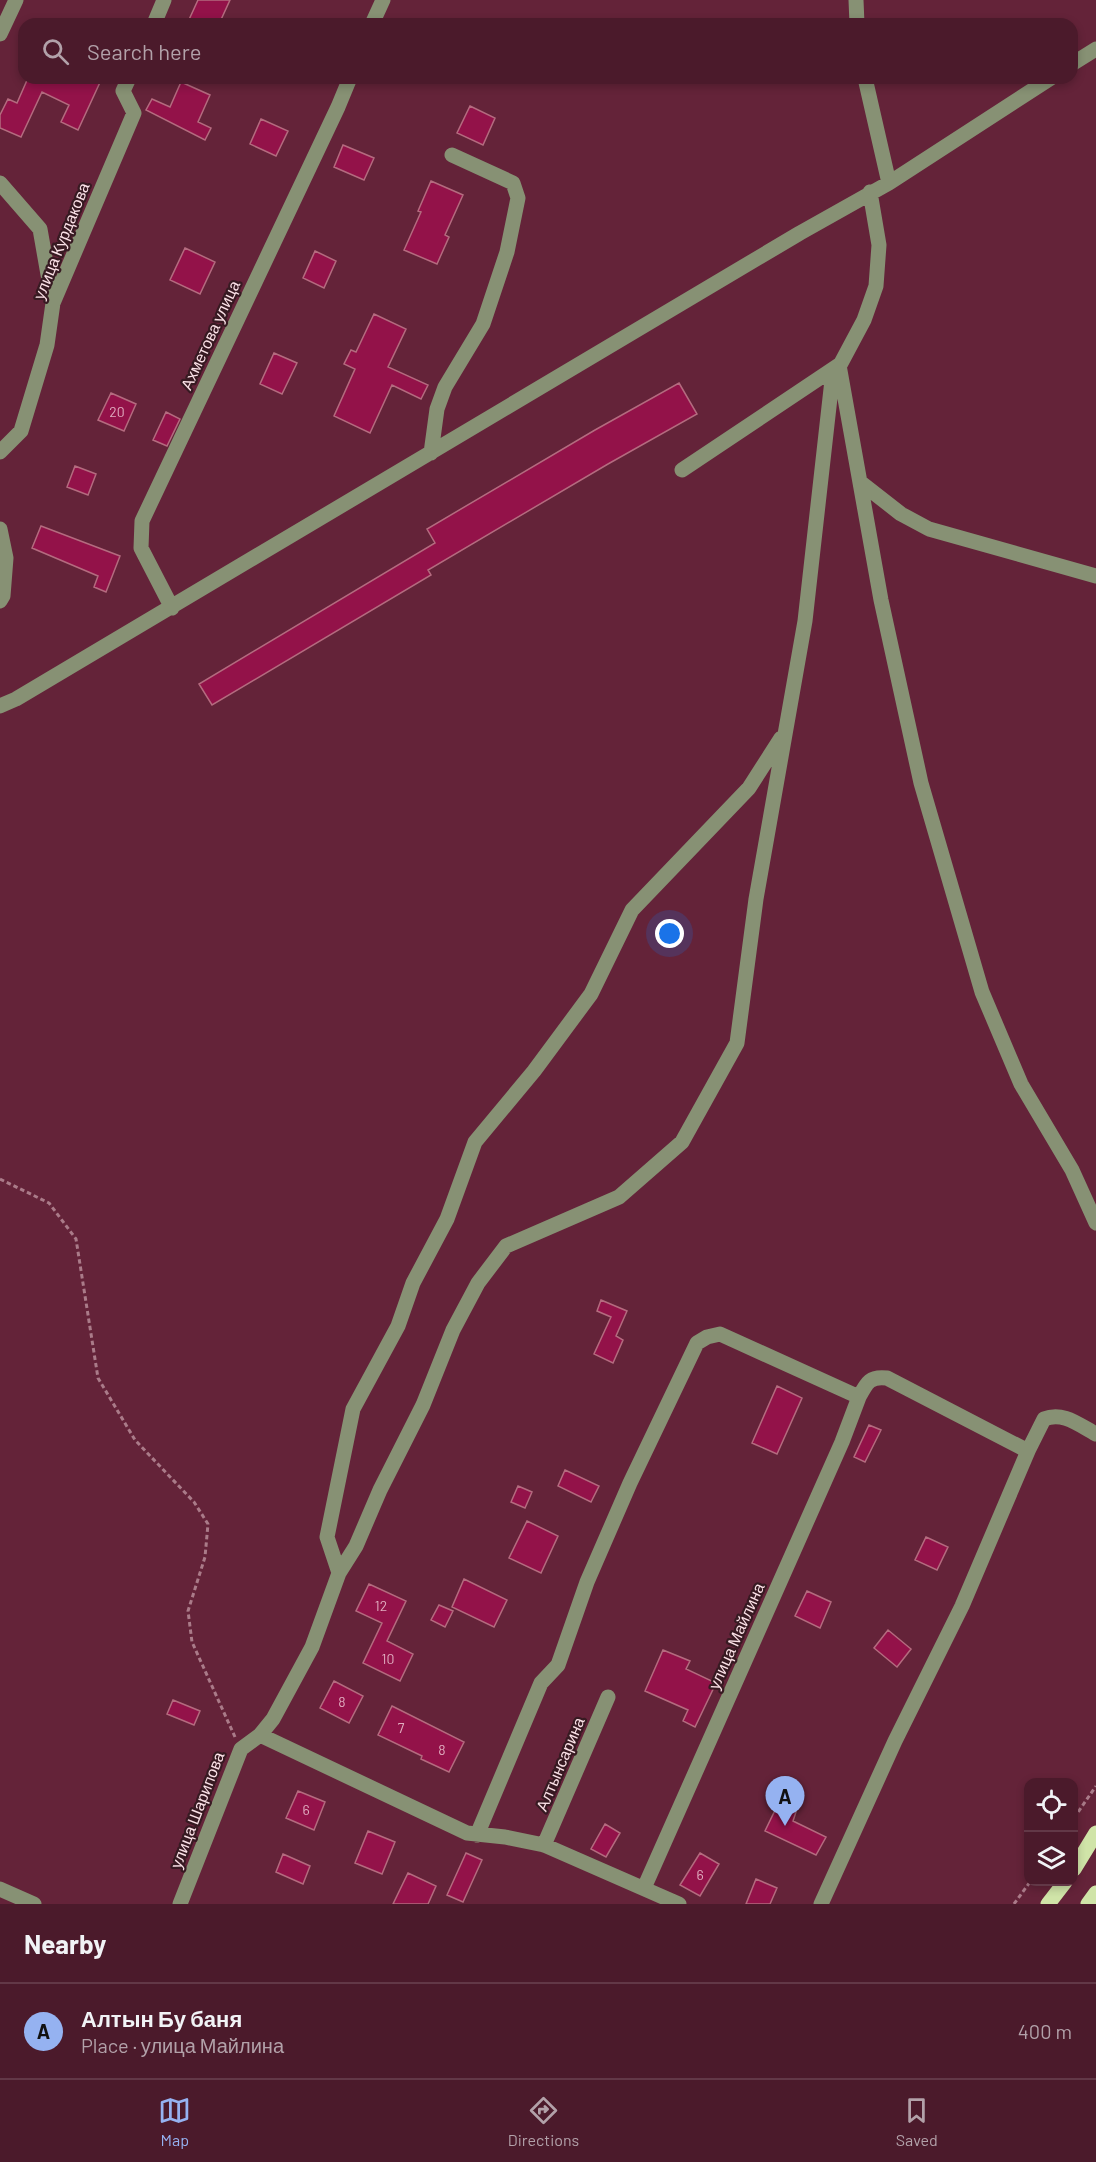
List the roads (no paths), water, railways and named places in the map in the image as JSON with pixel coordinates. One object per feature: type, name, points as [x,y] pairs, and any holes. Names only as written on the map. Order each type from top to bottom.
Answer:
[{"type":"main road","points":[[1078,1862],[1096,1833]]},
{"type":"main road","points":[[1048,1904],[1061,1886]]},
{"type":"main road","points":[[1088,1904],[1096,1893]]},
{"type":"street","points":[[0,34],[16,0]]},
{"type":"street","points":[[156,18],[164,0]]},
{"type":"street","points":[[375,18],[383,0]]},
{"type":"street","points":[[856,0],[857,18]]},
{"type":"street","points":[[1078,60],[1096,49]]},
{"type":"street","name":"улица Курдакова","points":[[0,452],[21,431],[47,345],[53,303],[134,113],[123,91],[126,84]]},
{"type":"street","name":"Ахметова улица","points":[[172,608],[141,548],[142,521],[348,84]]},
{"type":"street","points":[[866,84],[889,183]]},
{"type":"street","points":[[0,706],[16,699],[172,608],[870,192],[889,183],[1042,84]]},
{"type":"street","points":[[431,453],[437,409],[445,387],[489,311],[507,252],[518,198],[517,189],[513,183],[452,155]]},
{"type":"street","points":[[0,183],[40,229],[53,303]]},
{"type":"street","name":"улица Шарипова","points":[[184,1903],[241,1749],[260,1736],[273,1719],[312,1647],[339,1573],[356,1546],[380,1490],[423,1405],[453,1330],[478,1283],[506,1246],[619,1197],[682,1142],[737,1042],[756,899],[805,621],[831,381],[864,320],[876,286],[879,245],[870,192]]},
{"type":"street","points":[[682,470],[839,365],[881,600],[921,783],[982,992],[1021,1084],[1072,1170],[1096,1223]]},
{"type":"street","points":[[860,482],[901,514],[929,529],[1096,576]]},
{"type":"street","points":[[0,529],[6,558],[3,596],[0,601]]},
{"type":"street","points":[[339,1573],[327,1537],[353,1409],[398,1326],[413,1283],[447,1219],[475,1142],[534,1071],[591,994],[632,910],[749,788],[786,731]]},
{"type":"street","points":[[477,1835],[541,1683],[558,1665],[587,1582],[630,1483],[697,1343],[707,1337],[720,1334],[859,1396],[867,1383],[877,1377],[887,1378],[1028,1451]]},
{"type":"street","name":"улица Майлина","points":[[644,1888],[842,1442],[859,1396]]},
{"type":"street","points":[[821,1904],[895,1741],[962,1606],[1028,1451],[1044,1419],[1053,1415],[1064,1417],[1096,1434]]},
{"type":"street","name":"Алтынсарина","points":[[544,1845],[608,1697]]},
{"type":"street","points":[[260,1736],[467,1833],[505,1837],[544,1845],[679,1904]]},
{"type":"street","points":[[0,1889],[34,1904]]},
{"type":"place","name":"Алтын Бу баня","points":[[785,1826]]}]
